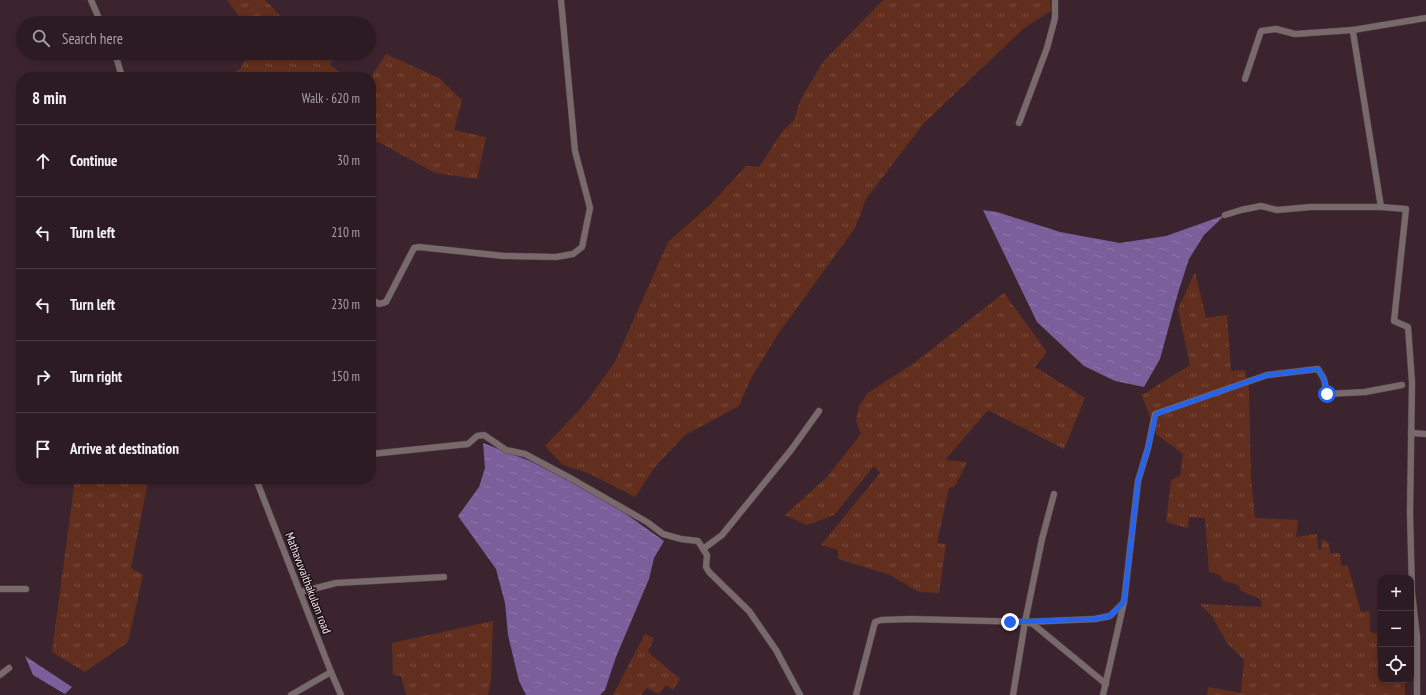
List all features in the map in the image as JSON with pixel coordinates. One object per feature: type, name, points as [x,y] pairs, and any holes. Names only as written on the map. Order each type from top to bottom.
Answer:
[{"type":"street","points":[[91,0],[98,16]]},
{"type":"street","points":[[376,302],[379,304],[386,302],[414,248],[419,247],[504,256],[556,257],[573,254],[582,247],[590,208],[575,151],[561,0]]},
{"type":"street","points":[[1019,123],[1047,48],[1054,18],[1055,0]]},
{"type":"street","points":[[1245,78],[1261,31],[1276,29],[1295,34],[1353,30],[1426,18]]},
{"type":"street","points":[[1353,30],[1381,207]]},
{"type":"street","points":[[117,60],[121,72]]},
{"type":"street","points":[[1225,215],[1261,206],[1277,210],[1311,207],[1381,207],[1406,209],[1394,321],[1408,327],[1412,382],[1410,512],[1412,592],[1417,637],[1417,695]]},
{"type":"street","points":[[1103,695],[1124,602],[1138,481],[1156,414],[1267,375],[1318,369],[1324,379],[1327,394],[1365,392],[1402,385]]},
{"type":"street","points":[[703,549],[722,535],[791,450],[819,411]]},
{"type":"street","points":[[1411,433],[1426,434]]},
{"type":"street","points":[[376,453],[468,444],[477,436],[484,435],[506,450],[525,454],[572,479],[647,522],[663,534],[681,539],[698,541],[707,555],[706,567],[709,572],[749,611],[776,650],[800,695]]},
{"type":"street","name":"Mathavuvaithakulam road","points":[[258,484],[341,695]]},
{"type":"street","points":[[1013,695],[1025,622],[1042,539],[1054,494]]},
{"type":"street","points":[[301,592],[336,583],[444,577]]},
{"type":"street","points":[[0,589],[26,589]]},
{"type":"street","points":[[856,695],[875,622],[881,620],[911,619],[1025,622],[1095,619],[1110,616],[1124,602]]},
{"type":"street","points":[[1025,622],[1033,624],[1106,684]]},
{"type":"street","points":[[0,675],[9,668]]},
{"type":"street","points":[[290,695],[331,672]]},
{"type":"green space","points":[[227,0],[265,0],[280,16],[239,16]]},
{"type":"green space","points":[[883,0],[1050,0],[1051,11],[1024,28],[923,124],[866,199],[855,228],[778,334],[750,380],[739,406],[685,435],[655,467],[635,497],[588,473],[563,465],[545,446],[585,404],[615,362],[668,242],[711,204],[746,166],[759,167],[782,132],[794,120],[801,99],[823,62]]},
{"type":"green space","points":[[386,54],[439,78],[462,100],[454,130],[486,137],[477,179],[435,173],[376,141],[376,72],[374,72]]},
{"type":"green space","points":[[245,60],[332,60],[330,65],[340,72],[235,72],[241,68]]},
{"type":"green space","points":[[1195,272],[1206,318],[1227,315],[1231,371],[1245,370],[1249,388],[1251,478],[1255,518],[1298,520],[1296,537],[1317,534],[1318,549],[1321,550],[1322,539],[1329,543],[1330,553],[1340,553],[1341,565],[1348,566],[1361,612],[1369,611],[1370,632],[1377,634],[1378,683],[1405,683],[1405,695],[1207,695],[1208,687],[1241,693],[1244,660],[1227,643],[1212,616],[1200,604],[1262,607],[1261,600],[1240,590],[1239,585],[1224,581],[1219,574],[1209,572],[1205,518],[1189,517],[1188,528],[1166,522],[1171,480],[1180,476],[1183,454],[1156,434],[1142,395],[1190,365],[1178,309]]},
{"type":"green space","points":[[1004,293],[1047,352],[1035,367],[1085,398],[1064,449],[988,410],[945,460],[967,462],[955,486],[949,488],[937,543],[946,544],[939,593],[919,592],[890,575],[838,559],[838,550],[821,545],[880,473],[874,466],[834,515],[807,525],[785,515],[827,477],[861,434],[856,421],[859,406],[868,393],[914,363]]},
{"type":"green space","points":[[74,484],[144,484],[147,486],[131,568],[143,575],[128,642],[85,672],[52,652]]},
{"type":"green space","points":[[493,621],[491,680],[488,695],[406,695],[401,676],[393,675],[392,643]]},
{"type":"green space","points":[[645,634],[654,638],[648,652],[680,679],[673,690],[666,685],[659,694],[647,688],[641,695],[613,695]]},
{"type":"water","points":[[983,210],[997,212],[1060,232],[1120,243],[1166,236],[1225,215],[1204,235],[1189,259],[1160,359],[1144,387],[1115,381],[1084,366],[1037,322]]},
{"type":"water","points":[[483,443],[530,461],[573,483],[622,511],[664,541],[654,558],[649,579],[616,657],[605,690],[600,695],[526,695],[519,681],[508,635],[505,603],[496,569],[458,516],[479,487],[485,468]]},
{"type":"water","points":[[25,656],[72,687],[65,694],[33,675]]},
{"type":"route","points":[[1010,622],[1095,619],[1110,616],[1124,602],[1138,481],[1156,414],[1267,375],[1318,369],[1324,379],[1327,394]]}]
